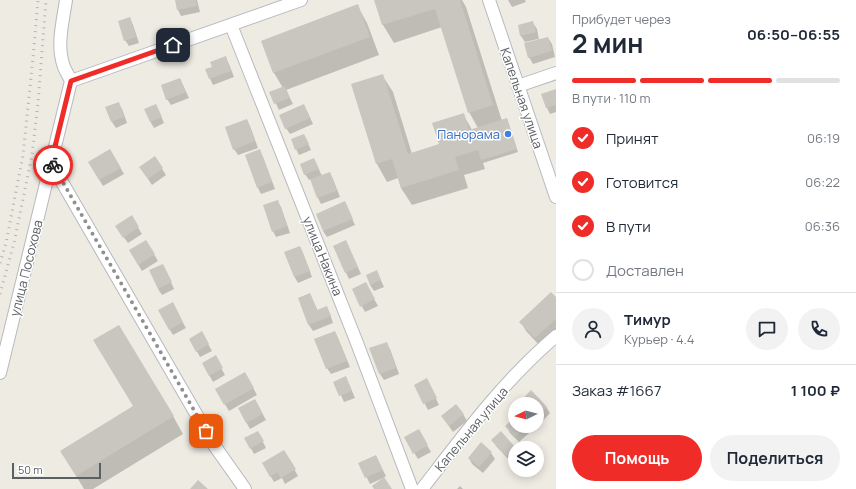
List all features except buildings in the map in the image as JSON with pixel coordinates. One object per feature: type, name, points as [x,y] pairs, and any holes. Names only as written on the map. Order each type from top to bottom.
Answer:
[{"type":"street","points":[[66,0],[60,35],[60,51],[63,66],[71,81],[301,0]]},
{"type":"street","name":"Капельная улица","points":[[489,0],[556,196]]},
{"type":"street","name":"улица Накина","points":[[231,24],[357,343],[412,489]]},
{"type":"street","points":[[518,86],[556,73]]},
{"type":"street","name":"улица Посохова","points":[[0,373],[71,81]]},
{"type":"street","points":[[51,163],[214,445],[245,489]]},
{"type":"street","name":"Капельная улица","points":[[422,489],[477,418],[536,353],[556,336]]},
{"type":"railway","points":[[0,263],[6,243],[23,155],[38,0]]},
{"type":"railway","points":[[0,294],[14,243],[32,155],[38,103],[46,0]]},
{"type":"way so far","points":[[53,165],[206,431]]},
{"type":"place","name":"Панорама","points":[[508,134]]},
{"type":"route","points":[[53,165],[51,163],[71,81],[173,45]]}]
